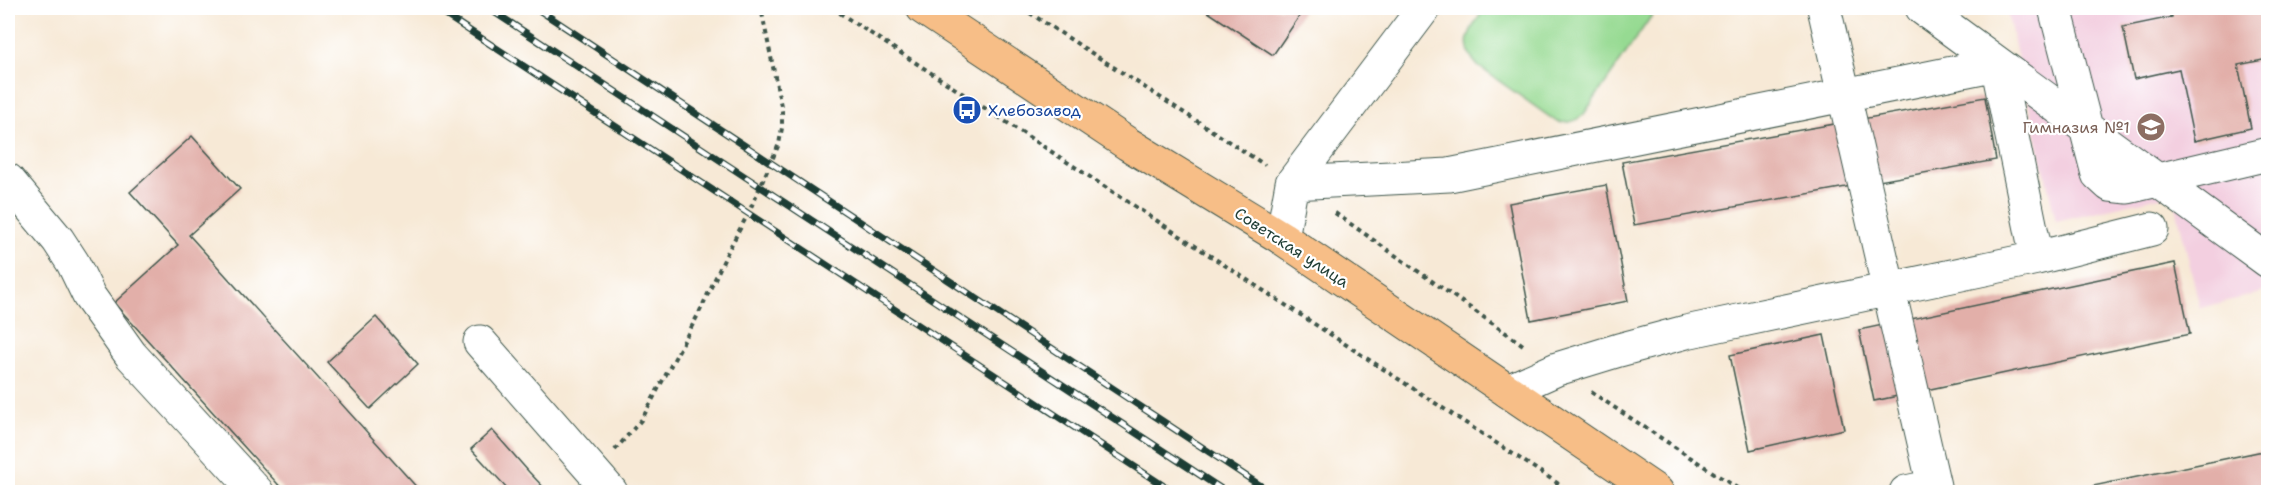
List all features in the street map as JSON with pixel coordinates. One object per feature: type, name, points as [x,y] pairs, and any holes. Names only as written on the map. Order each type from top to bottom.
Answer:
[{"type":"main road","name":"Советская улица","points":[[923,8],[1128,144],[1282,238],[1657,492]]},
{"type":"lane","points":[[1282,238],[1292,183],[1424,8]]},
{"type":"lane","points":[[1824,8],[1934,486],[1906,492]]},
{"type":"lane","points":[[1922,8],[2268,260]]},
{"type":"lane","points":[[2055,8],[2098,174],[2110,185],[2128,187],[2268,155]]},
{"type":"lane","points":[[1292,183],[1449,175],[1997,64],[2037,258]]},
{"type":"lane","points":[[8,180],[58,240],[89,296],[131,355],[257,492]]},
{"type":"lane","points":[[1508,391],[1557,369],[1686,332],[2037,258],[2152,229]]},
{"type":"lane","points":[[480,342],[603,483]]},
{"type":"path","points":[[603,483],[657,391],[748,214],[779,144],[783,128],[782,111],[761,8]]},
{"type":"path","points":[[832,8],[1571,492]]},
{"type":"path","points":[[1022,8],[1292,183],[1557,369],[1743,492]]},
{"type":"shaded area","name":"Гимназия №1","points":[[2006,8],[2268,8],[2268,291],[2200,308],[2173,194],[2056,221]]},
{"type":"green space","points":[[1485,8],[1657,8],[1584,114],[1575,121],[1565,123],[1557,122],[1478,66],[1472,58],[1468,50],[1468,36]]},
{"type":"building","points":[[1202,8],[1305,8],[1273,55]]},
{"type":"building","points":[[2170,8],[2268,8],[2268,59],[2238,65],[2251,128],[2194,141],[2179,69],[2134,79],[2123,27],[2172,17]]},
{"type":"building","points":[[1985,97],[1996,160],[1634,225],[1622,162]]},
{"type":"building","points":[[192,136],[240,189],[189,235],[421,492],[285,492],[114,303],[178,245],[130,192]]},
{"type":"building","points":[[1606,185],[1628,301],[1531,320],[1509,203]]},
{"type":"building","points":[[2175,263],[2190,334],[1874,401],[1859,330]]},
{"type":"building","points":[[376,317],[418,364],[370,409],[327,362]]},
{"type":"building","points":[[1824,335],[1844,429],[1750,450],[1730,355]]},
{"type":"building","points":[[492,430],[548,492],[506,492],[509,490],[471,449]]},
{"type":"building","points":[[2268,450],[2268,492],[2094,492],[2093,486]]},
{"type":"railway","points":[[435,8],[1173,492]]},
{"type":"railway","points":[[488,8],[1226,492]]},
{"type":"railway","points":[[536,8],[1270,492]]},
{"type":"place","name":"Хлебозавод","points":[[967,110]]},
{"type":"place","name":"Гимназия №1","points":[[2151,127]]}]
